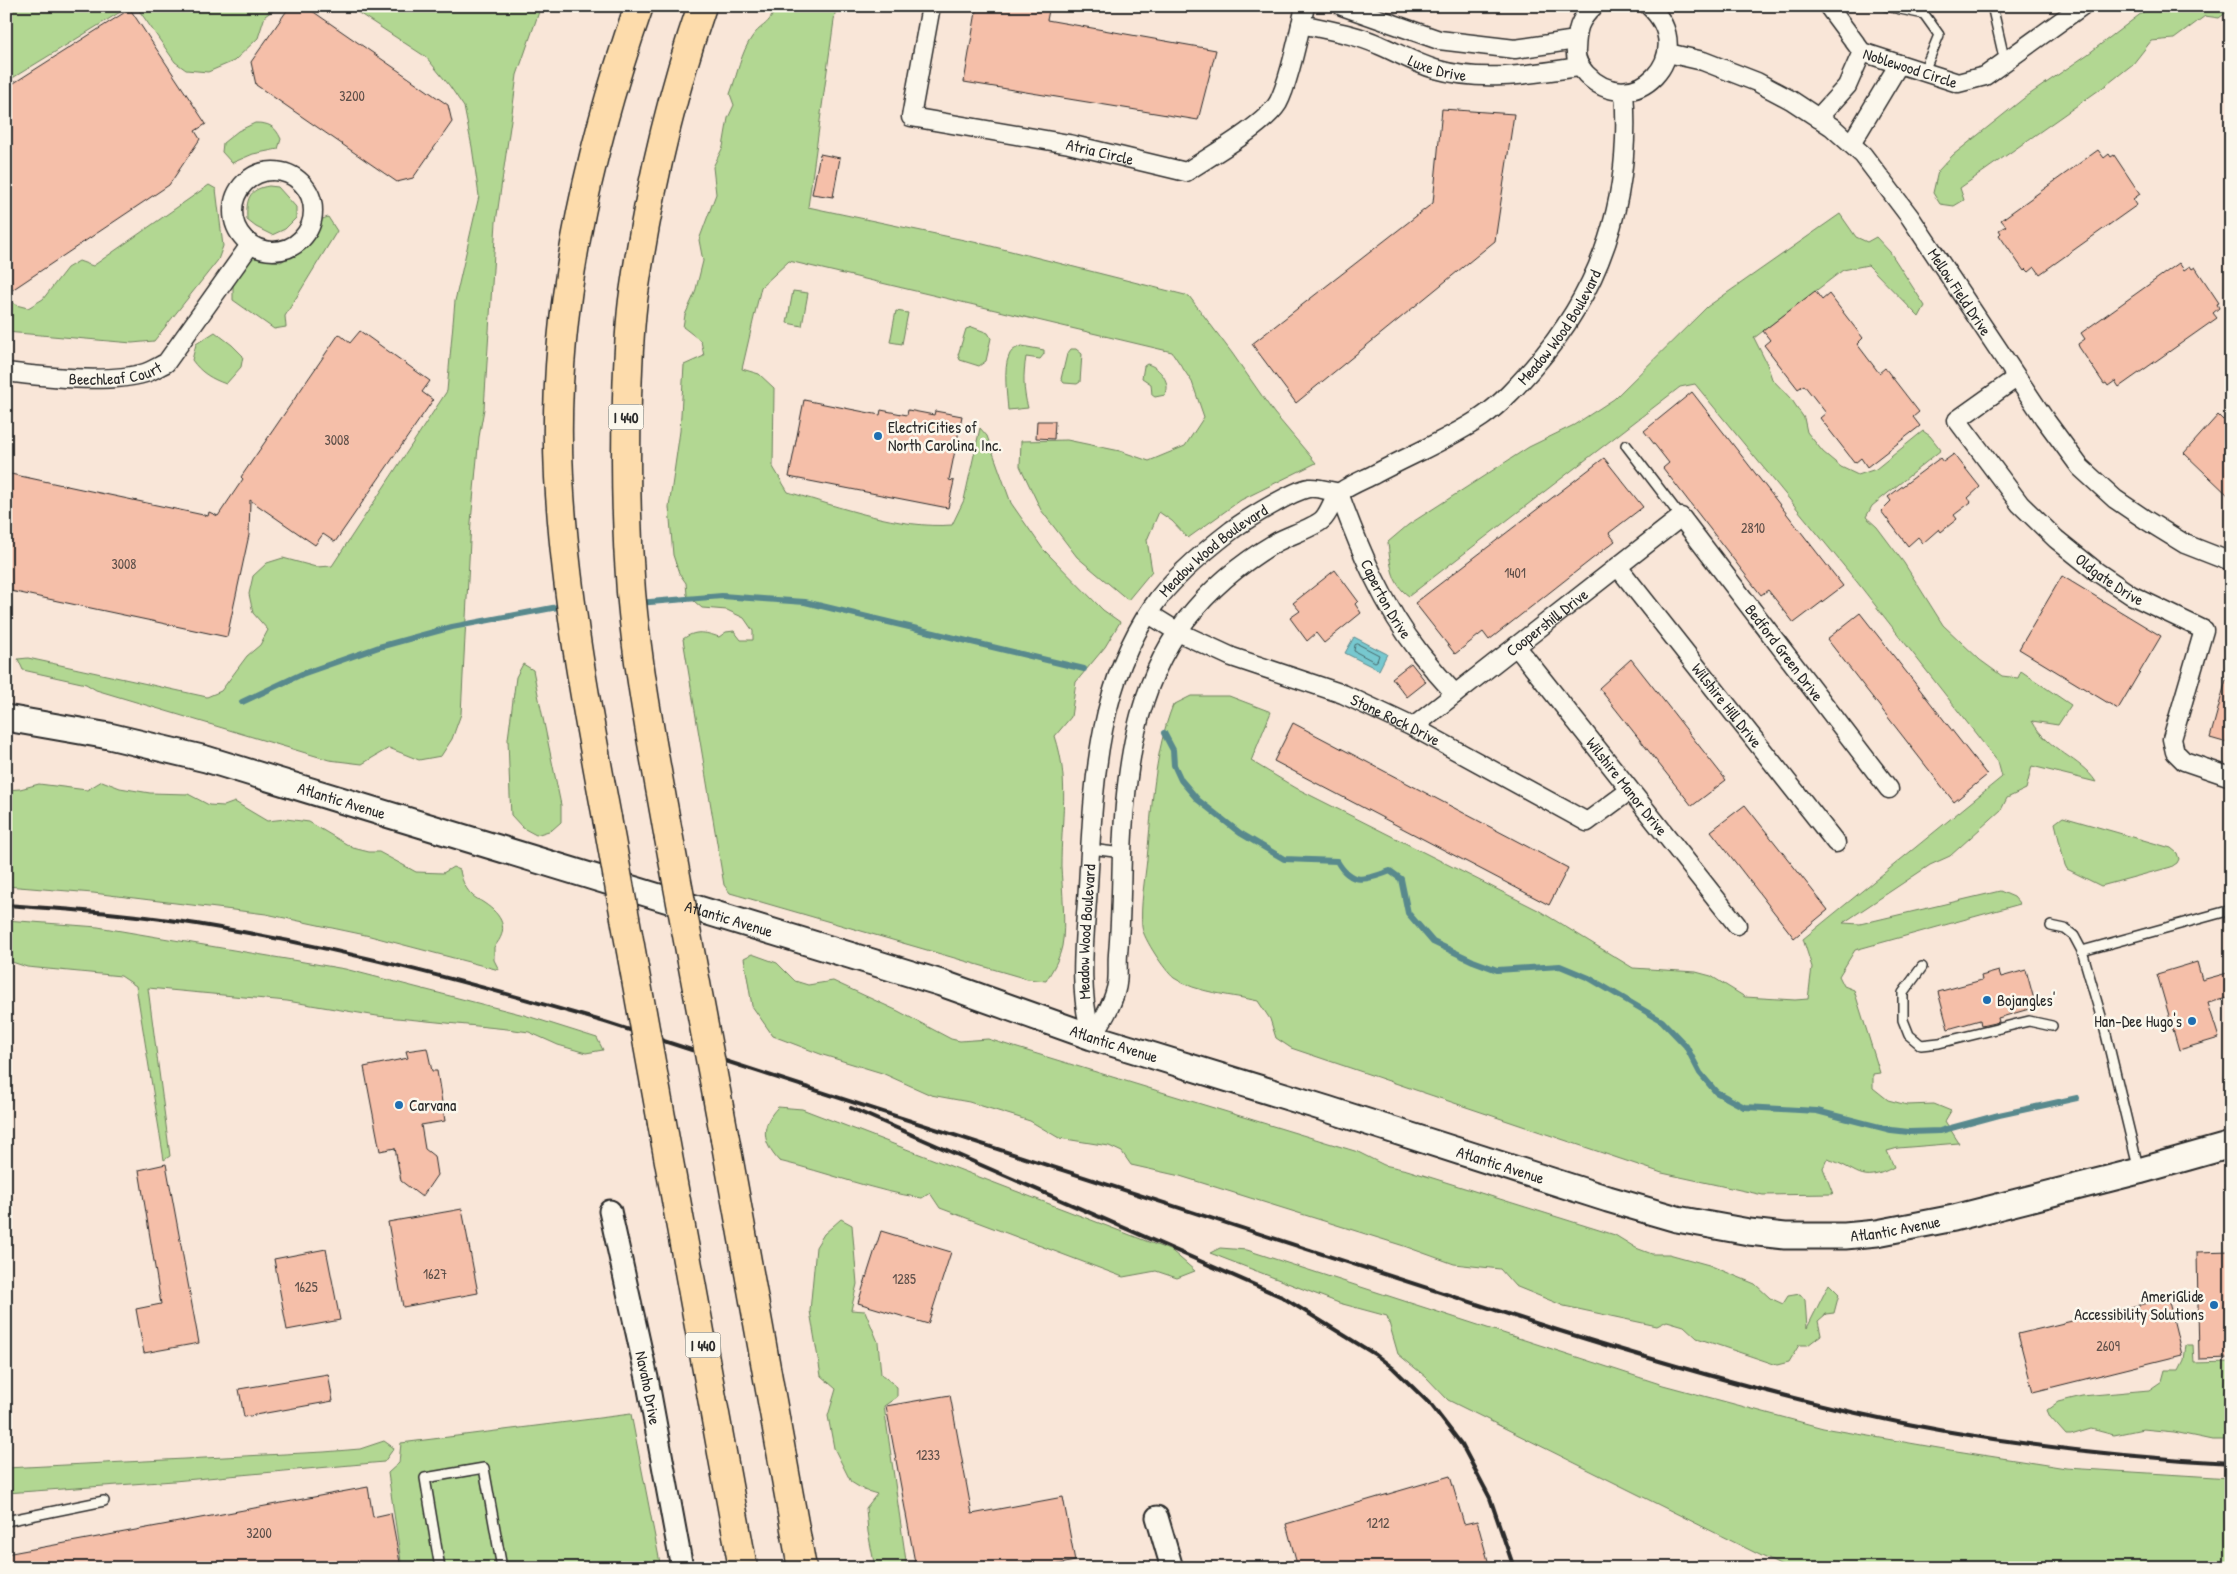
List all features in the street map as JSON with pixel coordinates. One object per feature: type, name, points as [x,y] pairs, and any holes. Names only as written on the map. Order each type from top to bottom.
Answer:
[{"type":"highway","name":"I 440","points":[[639,6],[605,110],[579,218],[567,291],[559,403],[559,476],[570,588],[592,735],[743,1568]]},
{"type":"highway","name":"I 440","points":[[702,6],[682,64],[655,177],[634,295],[628,369],[626,464],[631,593],[644,693],[668,833],[802,1568]]},
{"type":"main road","name":"Atlantic Avenue","points":[[6,718],[109,736],[206,759],[941,983],[1092,1037],[1317,1106],[1608,1200],[1677,1219],[1749,1232],[1785,1236],[1845,1236],[1910,1228],[2139,1171],[2231,1145]]},
{"type":"street","name":"Atria Circle","points":[[932,6],[911,117],[1069,144],[1186,172],[1261,121],[1278,103],[1302,24],[1305,6]]},
{"type":"street","name":"Luxe Drive","points":[[1342,6],[1439,40],[1515,48],[1576,40]]},
{"type":"street","points":[[1594,6],[1584,16],[1576,30],[1575,54],[1580,67],[1595,83],[1610,90],[1624,91],[1640,87],[1654,78],[1664,65],[1668,53],[1666,28],[1658,14],[1649,6]]},
{"type":"street","name":"Noblewood Circle","points":[[1828,6],[1862,52],[1958,83],[1985,76],[2082,6]]},
{"type":"street","name":"Luxe Drive","points":[[1302,24],[1378,44],[1403,57],[1436,69],[1469,76],[1511,77],[1580,67]]},
{"type":"street","points":[[1818,118],[1847,86],[1862,52]]},
{"type":"street","name":"Mellow Field Drive","points":[[1668,53],[1703,61],[1757,82],[1790,100],[1832,127],[1851,144],[1863,155],[1910,217],[2016,378],[2080,467],[2115,499],[2185,544],[2231,562]]},
{"type":"street","points":[[1851,144],[1899,64]]},
{"type":"street","name":"Meadow Wood Boulevard","points":[[1092,1037],[1102,1022],[1116,990],[1123,890],[1122,853],[1128,779],[1139,718],[1154,673],[1178,632],[1210,592],[1234,571],[1277,542],[1322,520],[1339,493],[1438,443],[1485,415],[1526,377],[1564,330],[1584,298],[1610,235],[1619,196],[1626,151],[1624,91]]},
{"type":"street","points":[[265,171],[281,171],[296,177],[307,188],[313,203],[313,219],[307,234],[295,245],[281,251],[265,251],[250,245],[239,233],[233,218],[233,203],[239,188],[251,177],[265,171]]},
{"type":"street","name":"Beechleaf Court","points":[[6,372],[100,378],[146,373],[166,363],[250,245]]},
{"type":"street","name":"Oldgate Drive","points":[[2016,378],[1957,420],[2020,504],[2056,539],[2097,572],[2131,595],[2204,630],[2172,740],[2175,752],[2184,761],[2231,777]]},
{"type":"street","name":"Meadow Wood Boulevard","points":[[1092,1037],[1086,1016],[1082,982],[1091,849],[1100,738],[1108,702],[1120,670],[1148,614],[1162,595],[1215,543],[1249,518],[1309,488],[1339,493]]},
{"type":"street","name":"Caperton Drive","points":[[1339,493],[1356,539],[1396,617],[1419,653],[1455,694]]},
{"type":"street","name":"Coopershill Drive","points":[[1413,727],[1681,517]]},
{"type":"street","name":"Bedford Green Drive","points":[[1681,517],[1889,788]]},
{"type":"street","name":"Wilshire Hill Drive","points":[[1618,567],[1836,843]]},
{"type":"street","name":"Stone Rock Drive","points":[[1148,614],[1178,632],[1232,657],[1343,694],[1413,727],[1587,822],[1629,790]]},
{"type":"street","name":"Wilshire Manor Drive","points":[[1516,646],[1737,925]]},
{"type":"street","name":"Navaho Drive","points":[[610,1211],[647,1378],[682,1568]]},
{"type":"street","points":[[1157,1517],[1172,1568]]},
{"type":"lane","points":[[1886,6],[1924,14],[1939,35],[1924,71]]},
{"type":"lane","points":[[1996,6],[1992,10],[2005,62]]},
{"type":"lane","points":[[1626,446],[1681,517]]},
{"type":"lane","points":[[1091,849],[1122,853]]},
{"type":"lane","points":[[2082,951],[2231,910]]},
{"type":"lane","points":[[2051,926],[2065,930],[2074,936],[2082,951],[2105,1030],[2139,1171]]},
{"type":"lane","points":[[1922,967],[1903,993],[1903,1020],[1909,1035],[1921,1045],[1939,1043],[2029,1021],[2052,1026]]},
{"type":"lane","points":[[440,1568],[425,1478],[484,1468],[502,1568]]},
{"type":"lane","points":[[6,1521],[104,1501]]},
{"type":"green space","points":[[6,6],[130,6],[6,82]]},
{"type":"green space","points":[[136,6],[279,6],[265,16],[258,38],[234,61],[208,72],[186,70],[175,62]]},
{"type":"green space","points":[[348,6],[541,6],[517,75],[496,222],[484,409],[479,437],[471,522],[461,714],[452,739],[441,756],[419,760],[389,748],[362,764],[329,760],[96,690],[86,684],[23,670],[18,659],[28,658],[207,697],[221,691],[247,656],[260,645],[268,630],[253,613],[249,594],[253,576],[267,563],[283,558],[316,567],[332,566],[447,391],[455,301],[479,196],[464,107],[426,57]]},
{"type":"green space","points":[[776,6],[836,6],[808,207],[983,244],[1189,296],[1274,413],[1316,463],[1241,500],[1188,538],[1172,521],[1159,512],[1147,540],[1152,571],[1128,600],[1077,557],[1041,510],[1020,466],[1021,441],[1067,440],[1120,451],[1149,461],[1185,446],[1204,417],[1192,382],[1172,352],[789,261],[761,287],[742,369],[759,374],[774,388],[773,467],[788,492],[870,516],[911,524],[952,525],[964,500],[980,428],[987,436],[1011,503],[1043,549],[1103,610],[1120,622],[1105,647],[1076,682],[1071,717],[1055,736],[1060,753],[1064,801],[1061,866],[1064,928],[1059,956],[1046,981],[1027,979],[730,893],[724,885],[683,639],[696,633],[705,633],[719,637],[726,632],[734,631],[741,640],[753,640],[753,631],[744,618],[727,610],[702,608],[687,595],[686,583],[679,573],[673,555],[669,507],[680,431],[684,365],[704,356],[701,341],[683,327],[685,315],[695,293],[703,261],[699,240],[716,194],[713,167],[723,147],[728,118],[734,105],[730,94],[742,57],[752,37],[771,18]]},
{"type":"green space","points":[[2151,6],[2231,6],[2231,9],[2219,18],[2205,16],[2174,39],[2151,41],[2133,64],[2109,83],[1960,188],[1964,200],[1954,206],[1940,204],[1933,193],[1938,171],[1953,155],[2023,99],[2088,54]]},
{"type":"green space","points":[[255,123],[274,128],[281,139],[278,149],[253,154],[232,163],[222,152],[223,143],[238,131]]},
{"type":"green space","points":[[209,185],[216,189],[223,246],[218,260],[154,341],[132,343],[6,332],[6,297],[16,305],[28,308],[43,299],[67,268],[79,261],[93,266]]},
{"type":"green space","points":[[269,186],[278,187],[296,207],[296,218],[285,229],[272,235],[247,220],[247,207],[250,197],[257,190]]},
{"type":"green space","points":[[1840,214],[1856,237],[1867,242],[1876,237],[1890,252],[1925,306],[1919,317],[1868,265],[1843,270],[1754,338],[1772,379],[1792,400],[1804,418],[1807,432],[1823,452],[1841,467],[1858,475],[1876,469],[1923,431],[1930,436],[1941,450],[1872,506],[1866,517],[1877,527],[1904,563],[1943,625],[1980,660],[2002,676],[2018,678],[2021,671],[2071,705],[2058,725],[2032,721],[2047,740],[2082,767],[2096,782],[2032,766],[2026,789],[2007,798],[2001,810],[1950,856],[1930,865],[1843,923],[1860,924],[2000,891],[2014,897],[2020,904],[1855,950],[1839,976],[1844,986],[1854,990],[1880,1073],[1873,1074],[1873,1088],[1888,1100],[1907,1105],[1934,1104],[1951,1111],[1945,1121],[1959,1143],[1898,1148],[1887,1151],[1894,1167],[1873,1175],[1859,1173],[1827,1159],[1823,1168],[1833,1194],[1763,1195],[1662,1173],[1291,1048],[1276,1038],[1270,1019],[1258,1001],[1193,987],[1174,978],[1165,969],[1143,932],[1142,901],[1152,800],[1162,742],[1173,705],[1191,696],[1229,696],[1271,712],[1251,761],[1296,788],[1538,910],[1633,968],[1696,972],[1711,976],[1745,997],[1808,999],[1812,967],[1803,939],[2002,777],[1998,762],[1857,582],[1695,384],[1680,387],[1409,596],[1398,585],[1392,572],[1388,542],[1408,525],[1529,447],[1574,425],[1614,399],[1707,307]]},
{"type":"green space","points":[[328,217],[337,231],[285,316],[286,327],[274,329],[233,300],[233,278],[251,257],[281,262],[304,246],[320,220]]},
{"type":"green space","points":[[793,291],[808,293],[802,326],[787,323]]},
{"type":"green space","points":[[896,311],[908,313],[902,344],[890,342]]},
{"type":"green space","points":[[972,327],[988,333],[991,338],[986,361],[979,366],[960,360],[958,355],[966,329]]},
{"type":"green space","points":[[215,332],[243,356],[241,367],[226,384],[207,375],[192,360],[196,344]]},
{"type":"green space","points":[[1022,346],[1044,350],[1044,354],[1040,359],[1026,357],[1024,382],[1028,408],[1008,410],[1007,361],[1012,351]]},
{"type":"green space","points":[[1071,349],[1076,349],[1082,354],[1080,382],[1077,384],[1064,383],[1061,379],[1067,354]]},
{"type":"green space","points":[[1147,364],[1164,376],[1167,386],[1165,395],[1155,397],[1152,395],[1151,384],[1142,378],[1144,366]]},
{"type":"green space","points":[[523,664],[533,670],[561,805],[561,822],[552,830],[536,835],[523,828],[511,815],[508,739],[516,677]]},
{"type":"green space","points":[[102,781],[120,788],[150,793],[188,794],[209,805],[224,806],[235,802],[267,821],[286,819],[309,822],[353,848],[369,852],[379,852],[416,872],[443,873],[453,867],[460,870],[469,892],[495,912],[502,923],[502,934],[494,947],[494,960],[499,970],[370,936],[266,914],[93,893],[6,886],[6,790],[20,789],[39,784],[87,790]]},
{"type":"green space","points":[[2063,817],[2171,848],[2177,853],[2179,859],[2171,867],[2101,886],[2067,869],[2055,823]]},
{"type":"green space","points":[[6,920],[98,927],[345,969],[524,1015],[597,1038],[603,1050],[586,1053],[558,1045],[529,1032],[507,1029],[377,1016],[287,1001],[148,988],[170,1156],[164,1160],[136,986],[121,976],[27,967],[6,960]]},
{"type":"green space","points":[[752,954],[777,963],[795,981],[808,985],[833,981],[898,1011],[951,1039],[960,1041],[988,1039],[1358,1152],[1384,1165],[1407,1170],[1615,1235],[1636,1248],[1652,1254],[1669,1254],[1709,1265],[1755,1284],[1770,1298],[1783,1304],[1788,1296],[1800,1294],[1805,1300],[1807,1328],[1829,1284],[1839,1294],[1834,1313],[1826,1314],[1818,1321],[1821,1335],[1808,1345],[1799,1345],[1789,1362],[1777,1365],[1697,1338],[1684,1326],[1667,1321],[1657,1326],[1564,1306],[1515,1286],[1500,1269],[1454,1264],[1404,1246],[1180,1176],[1131,1165],[1122,1152],[1109,1146],[1059,1138],[1030,1121],[969,1102],[931,1095],[882,1073],[823,1055],[773,1036],[752,1006],[744,958]]},
{"type":"green space","points":[[778,1107],[802,1109],[1172,1251],[1195,1271],[1177,1278],[1156,1271],[1123,1277],[940,1208],[930,1193],[922,1198],[904,1195],[779,1161],[769,1147],[765,1134],[768,1121]]},
{"type":"green space","points":[[841,1219],[852,1225],[857,1284],[851,1310],[865,1311],[878,1342],[881,1374],[897,1387],[897,1397],[884,1406],[907,1568],[875,1568],[868,1532],[866,1508],[877,1494],[864,1490],[851,1482],[834,1448],[828,1416],[836,1389],[821,1376],[810,1311],[816,1247],[824,1234]]},
{"type":"green space","points":[[1220,1248],[1247,1250],[1663,1385],[1823,1428],[2066,1468],[2231,1478],[2231,1568],[1786,1568],[1448,1400],[1426,1377],[1398,1354],[1387,1316],[1339,1303],[1210,1253]]},
{"type":"green space","points":[[2186,1345],[2193,1345],[2194,1363],[2231,1362],[2231,1440],[2212,1440],[2174,1432],[2143,1429],[2114,1435],[2091,1429],[2066,1435],[2050,1417],[2047,1410],[2058,1402],[2082,1396],[2149,1390],[2162,1381],[2165,1370],[2179,1370],[2184,1360]]},
{"type":"green space","points":[[631,1414],[661,1568],[528,1568],[527,1564],[511,1568],[402,1568],[388,1473],[399,1463],[401,1443]]},
{"type":"green space","points":[[384,1441],[394,1448],[384,1462],[174,1481],[6,1493],[6,1468],[324,1452],[360,1449]]},
{"type":"water","points":[[1354,637],[1387,654],[1379,670],[1345,653]]},
{"type":"building","points":[[305,6],[448,105],[452,122],[413,178],[397,182],[256,85],[251,62],[288,9]]},
{"type":"building","points":[[977,6],[1050,6],[1047,20],[1216,50],[1198,120],[964,82]]},
{"type":"building","points":[[130,9],[206,124],[195,131],[200,139],[169,185],[6,294],[6,88]]},
{"type":"building","points":[[1442,109],[1514,114],[1495,241],[1296,403],[1252,344],[1433,203]]},
{"type":"building","points":[[2098,150],[2104,158],[2109,154],[2111,157],[2114,155],[2140,194],[2133,199],[2137,205],[2040,274],[2035,267],[2029,272],[2026,269],[2024,271],[1999,235],[2001,233],[1999,230],[2006,226],[2001,220]]},
{"type":"building","points":[[820,154],[840,158],[833,197],[812,194]]},
{"type":"building","points":[[2179,263],[2184,270],[2190,266],[2192,269],[2195,267],[2219,303],[2217,304],[2219,308],[2213,313],[2217,318],[2119,387],[2115,381],[2108,386],[2106,383],[2104,384],[2079,347],[2078,344],[2085,339],[2081,333]]},
{"type":"building","points":[[1815,291],[1822,300],[1829,294],[1863,338],[1857,344],[1879,373],[1885,368],[1919,412],[1913,417],[1920,426],[1867,467],[1861,458],[1855,463],[1820,418],[1826,413],[1804,385],[1798,389],[1764,345],[1770,340],[1763,331]]},
{"type":"building","points":[[360,331],[430,381],[422,392],[433,400],[335,542],[323,534],[315,545],[250,500],[249,535],[227,637],[6,590],[6,473],[208,516],[209,512],[218,516],[243,479],[241,477],[339,334],[350,343]]},
{"type":"building","points":[[1692,392],[1843,586],[1794,623],[1768,590],[1761,595],[1663,468],[1669,463],[1644,431]]},
{"type":"building","name":"ElectriCities of North Carolina, Inc.","points":[[804,400],[880,415],[881,410],[907,415],[908,410],[934,415],[935,411],[962,416],[949,480],[954,481],[948,508],[789,477]]},
{"type":"building","points":[[2231,411],[2231,498],[2184,453],[2218,415],[2223,420]]},
{"type":"building","points":[[1037,421],[1055,421],[1054,439],[1036,438]]},
{"type":"building","points":[[1954,454],[1980,487],[1968,498],[1971,502],[1954,515],[1957,519],[1941,532],[1939,529],[1923,543],[1918,537],[1908,546],[1881,511],[1891,501],[1888,497],[1940,458],[1943,462]]},
{"type":"building","points":[[1604,458],[1643,507],[1609,533],[1615,541],[1489,640],[1483,632],[1455,654],[1415,603]]},
{"type":"building","points":[[1335,570],[1358,601],[1355,604],[1361,613],[1324,643],[1316,633],[1307,641],[1290,618],[1300,611],[1293,603]]},
{"type":"building","points":[[2062,576],[2161,636],[2118,709],[2019,649]]},
{"type":"building","points":[[1860,613],[1987,775],[1954,802],[1827,639]]},
{"type":"building","points":[[1631,659],[1726,780],[1692,806],[1599,688]]},
{"type":"building","points":[[1411,663],[1426,682],[1407,697],[1392,678]]},
{"type":"building","points":[[2226,680],[2231,681],[2231,744],[2210,738]]},
{"type":"building","points":[[1293,723],[1568,868],[1549,905],[1274,761]]},
{"type":"building","points":[[1745,805],[1828,910],[1794,938],[1711,831]]},
{"type":"building","name":"Han-Dee Hugo's","points":[[2197,962],[2202,980],[2231,972],[2231,997],[2208,1003],[2219,1038],[2179,1050],[2157,974]]},
{"type":"building","name":"Bojangles'","points":[[2026,970],[2036,1007],[1998,1018],[1999,1022],[1981,1026],[1980,1020],[1948,1029],[1938,992],[1982,980],[1981,976],[1999,971],[2001,977]]},
{"type":"building","points":[[427,1048],[432,1071],[437,1071],[445,1121],[421,1125],[425,1149],[434,1156],[437,1175],[422,1197],[401,1181],[395,1148],[380,1151],[364,1067],[408,1058],[406,1051]]},
{"type":"building","points":[[166,1164],[199,1343],[144,1353],[136,1309],[161,1304],[139,1170]]},
{"type":"building","points":[[462,1209],[478,1293],[403,1307],[388,1222]]},
{"type":"building","points":[[881,1231],[951,1252],[928,1324],[858,1303]]},
{"type":"building","points":[[326,1249],[340,1320],[287,1330],[274,1259]]},
{"type":"building","name":"AmeriGlide Accessibility Solutions","points":[[2231,1251],[2231,1358],[2199,1359],[2197,1252]]},
{"type":"building","points":[[2168,1298],[2182,1355],[2033,1392],[2018,1334]]},
{"type":"building","points":[[328,1374],[333,1401],[244,1417],[239,1389]]},
{"type":"building","points":[[950,1395],[972,1514],[1063,1497],[1075,1561],[1040,1568],[916,1568],[886,1406]]},
{"type":"building","points":[[1450,1476],[1464,1524],[1477,1521],[1490,1568],[1298,1568],[1286,1524]]},
{"type":"building","points":[[368,1487],[373,1517],[391,1513],[401,1568],[6,1568],[6,1554]]},
{"type":"waterway","points":[[638,603],[722,596],[805,602],[1084,669]]},
{"type":"waterway","points":[[242,702],[302,674],[379,647],[452,627],[563,606]]},
{"type":"waterway","points":[[1164,733],[1173,750],[1174,765],[1181,780],[1198,800],[1240,833],[1284,859],[1337,861],[1342,869],[1354,878],[1374,877],[1390,871],[1401,879],[1408,913],[1433,942],[1473,961],[1497,970],[1560,966],[1589,978],[1662,1021],[1686,1046],[1700,1073],[1716,1092],[1744,1107],[1817,1111],[1891,1130],[1909,1132],[1940,1131],[1999,1115],[2077,1098]]},
{"type":"railway","points":[[6,905],[140,916],[193,923],[269,937],[414,969],[510,995],[605,1022],[1557,1330],[1668,1364],[1781,1395],[1948,1432],[2042,1446],[2136,1456],[2231,1463]]},
{"type":"railway","points":[[851,1108],[1282,1297],[1376,1355],[1393,1368],[1432,1406],[1462,1445],[1490,1498],[1514,1568]]},
{"type":"place","name":"ElectriCities of North Carolina, Inc.","points":[[878,436]]},
{"type":"place","name":"Bojangles'","points":[[1987,1000]]},
{"type":"place","name":"Han-Dee Hugo's","points":[[2192,1021]]},
{"type":"place","name":"Carvana","points":[[399,1105]]},
{"type":"place","name":"AmeriGlide Accessibility Solutions","points":[[2214,1305]]}]
